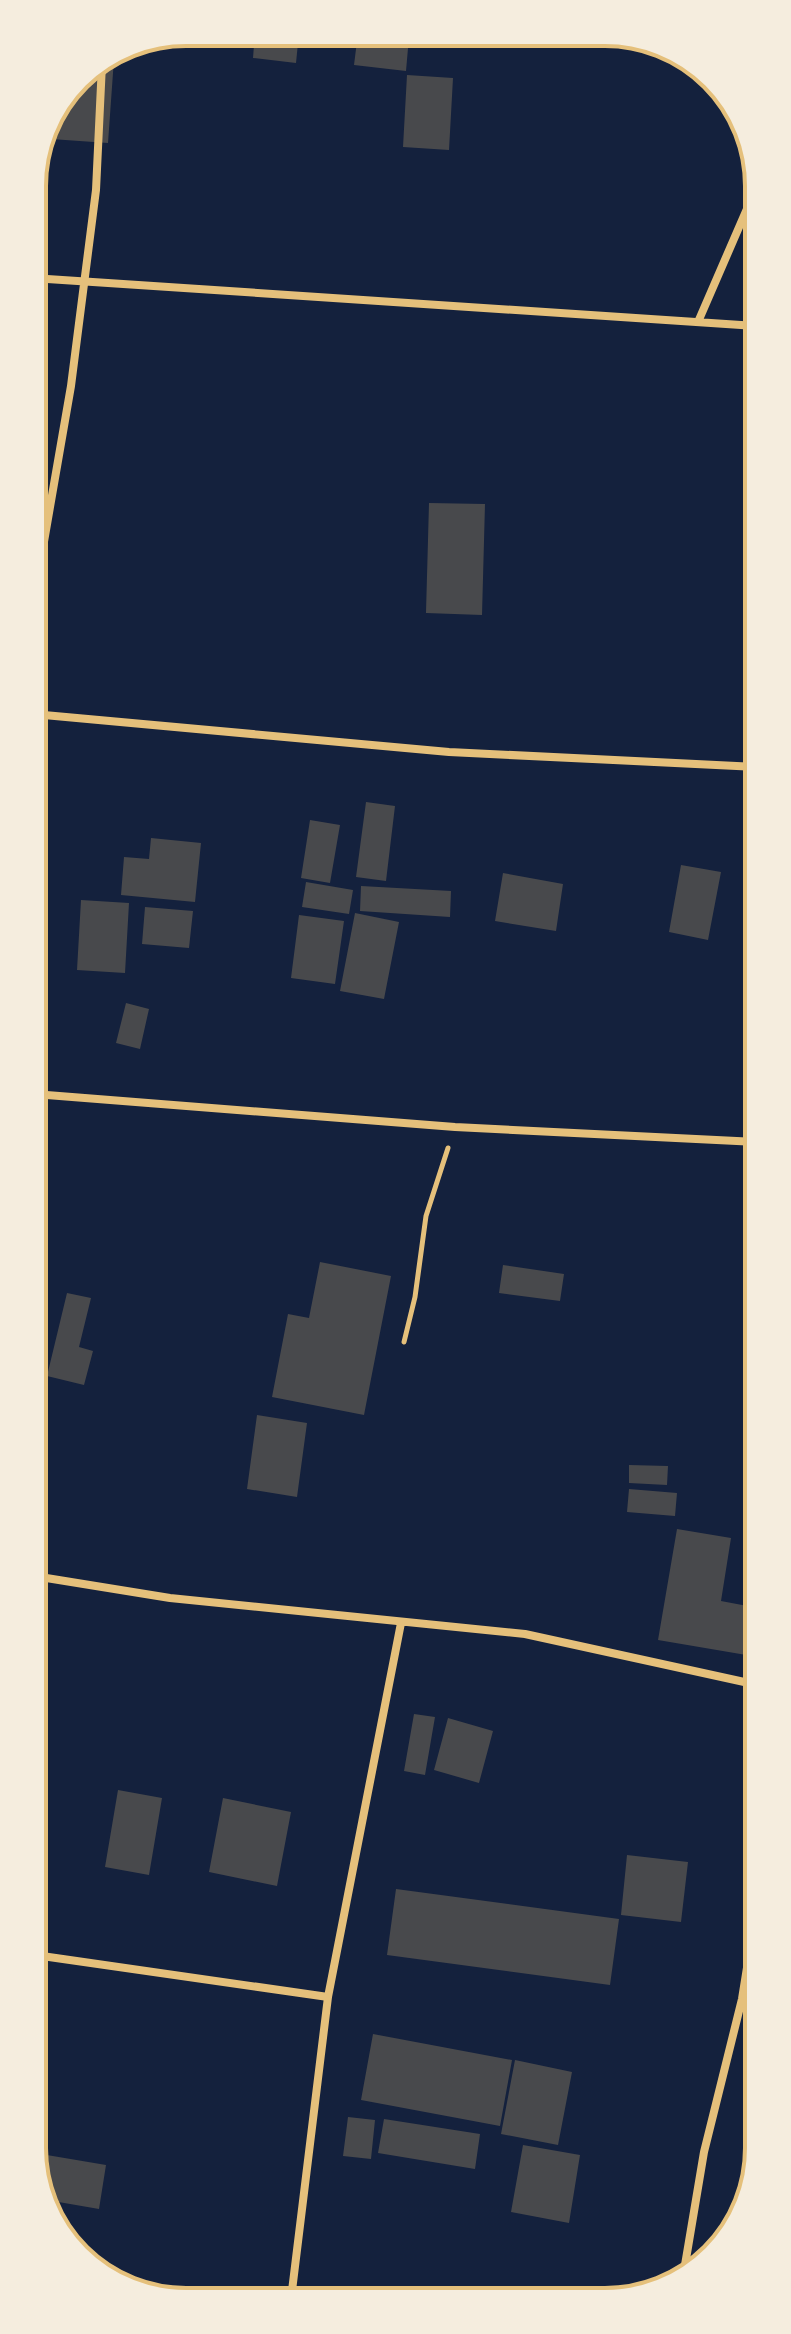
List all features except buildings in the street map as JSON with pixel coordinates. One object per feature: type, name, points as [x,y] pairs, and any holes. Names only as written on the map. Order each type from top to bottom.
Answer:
[{"type":"street","points":[[46,530],[71,386],[96,190],[101,75]]},
{"type":"street","points":[[698,322],[745,213]]},
{"type":"street","points":[[46,279],[745,325]]},
{"type":"street","points":[[46,715],[449,752],[745,766]]},
{"type":"street","points":[[46,1095],[455,1127],[745,1141]]},
{"type":"street","points":[[46,1578],[170,1598],[525,1634],[745,1682]]},
{"type":"street","points":[[292,2288],[328,1997],[401,1623]]},
{"type":"street","points":[[46,1957],[328,1997]]},
{"type":"street","points":[[686,2262],[704,2152],[745,1980]]},
{"type":"path","points":[[404,1342],[415,1297],[426,1216],[455,1127]]}]
